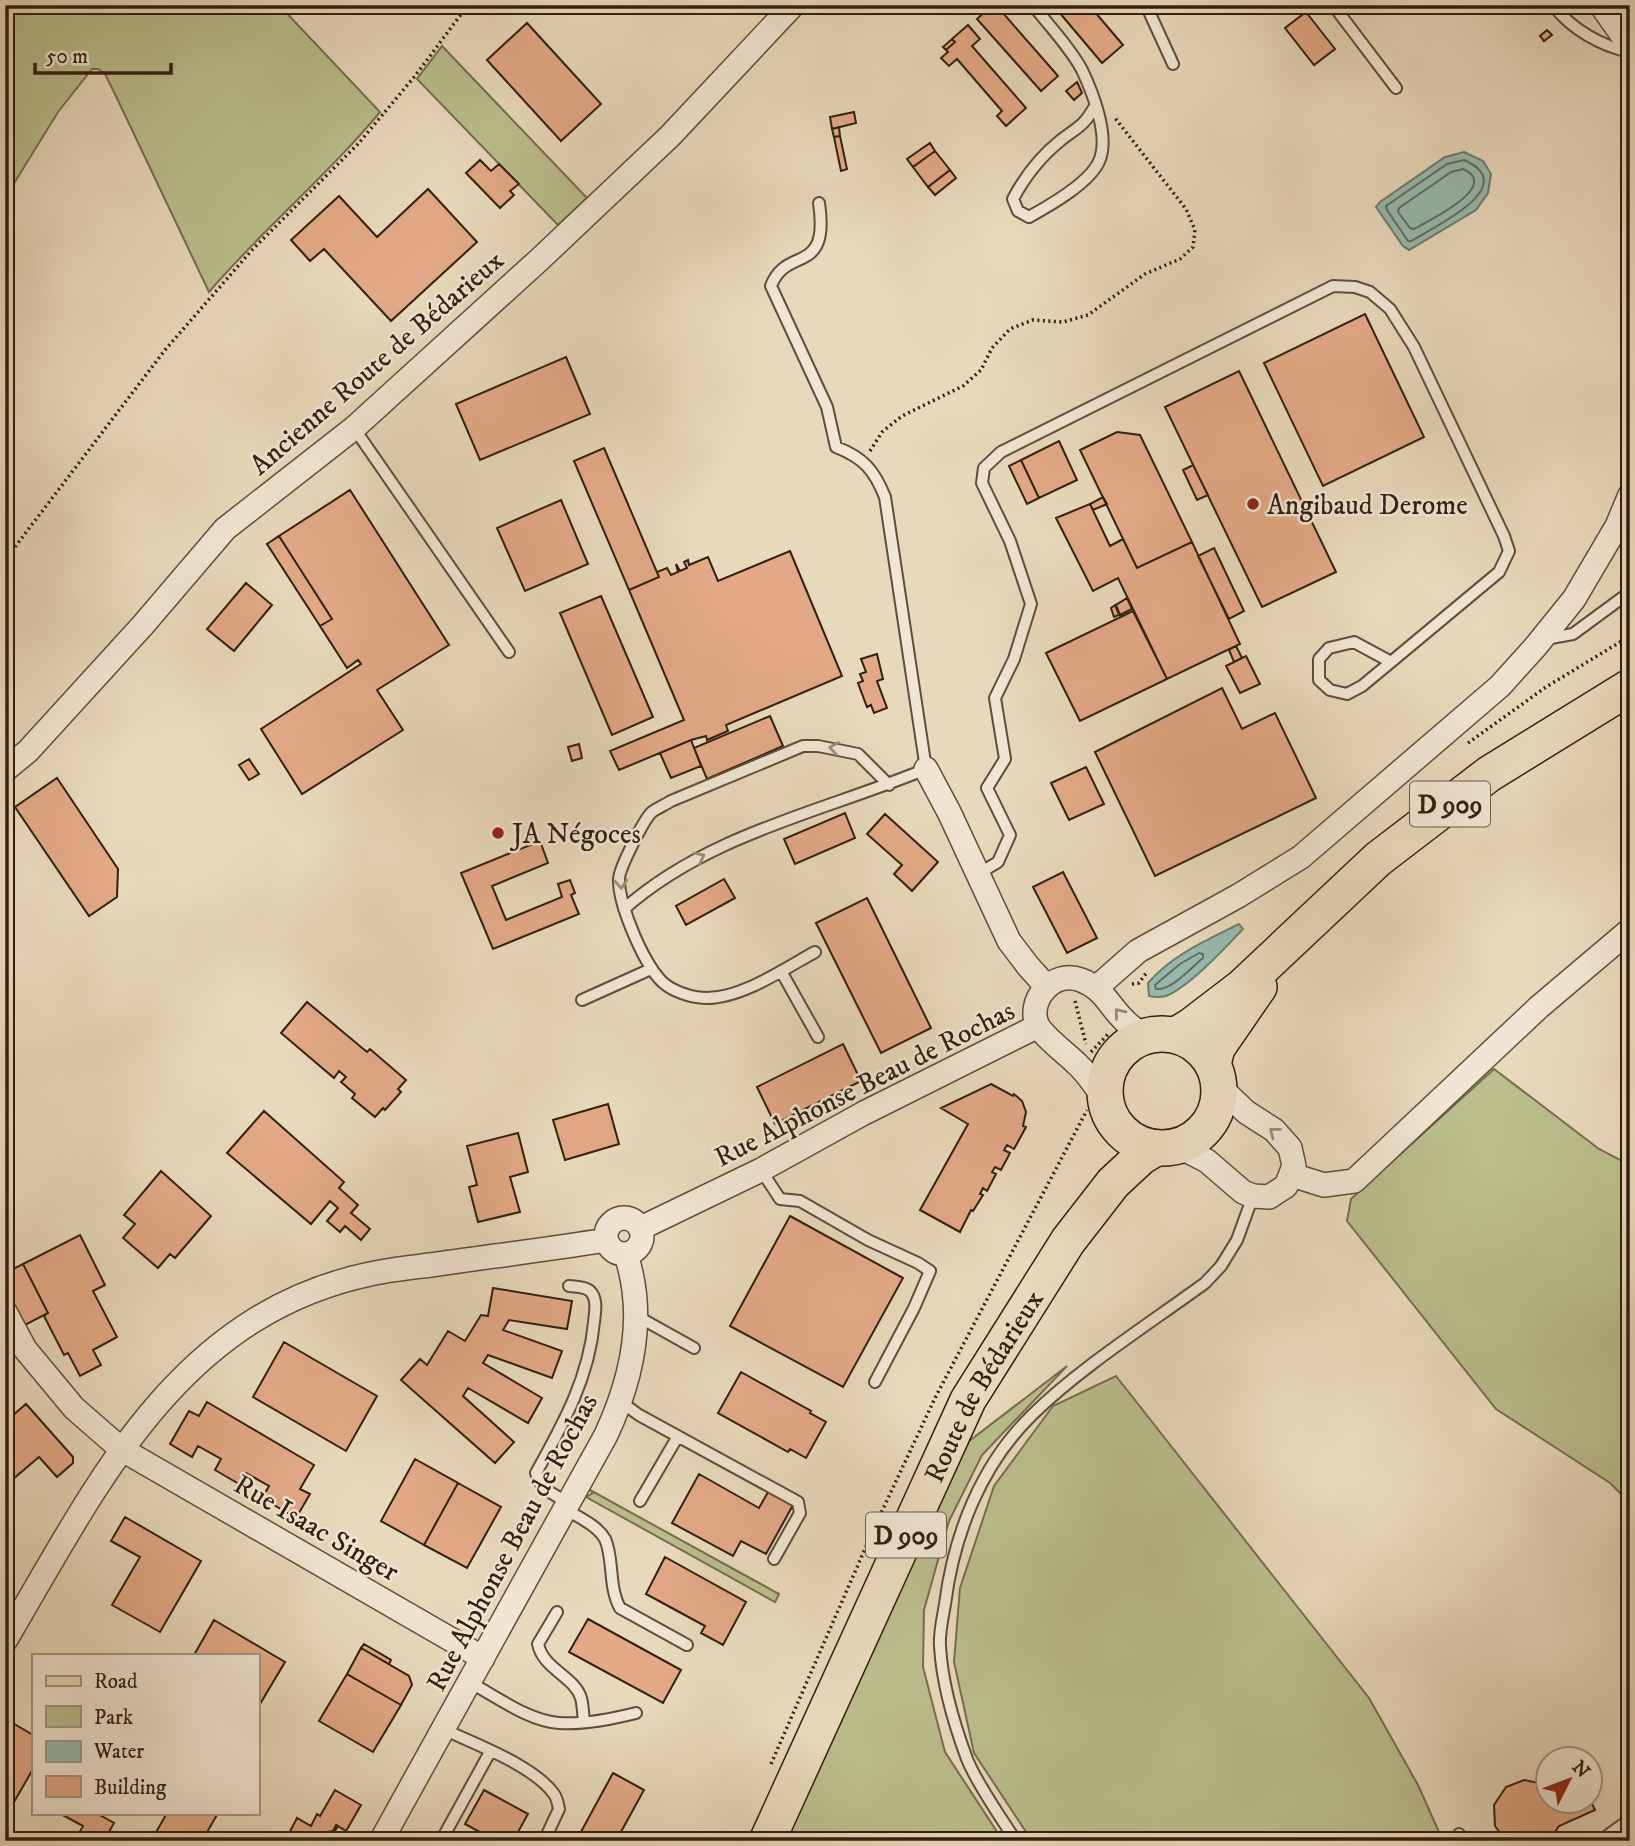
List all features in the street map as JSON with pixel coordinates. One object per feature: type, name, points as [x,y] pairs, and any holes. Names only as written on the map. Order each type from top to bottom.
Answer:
[{"type":"main road","name":"D 909","points":[[1160,1036],[1191,1026],[1242,988],[1377,859],[1489,774],[1630,687]]},
{"type":"main road","name":"D 909","points":[[1216,1075],[1217,1048],[1289,944]]},
{"type":"main road","points":[[1160,1036],[1191,1041],[1203,1051],[1216,1075],[1216,1109],[1205,1129],[1192,1140],[1167,1147],[1140,1144],[1127,1136],[1111,1114],[1106,1078],[1117,1055],[1129,1044],[1160,1036]]},
{"type":"main road","name":"Route de Bédarieux","points":[[1068,1241],[1112,1152],[1111,1114]]},
{"type":"main road","name":"Route de Bédarieux","points":[[767,1841],[968,1400],[1068,1241],[1113,1183],[1141,1157],[1167,1147]]},
{"type":"street","name":"Ancienne Route de Bédarieux","points":[[5,770],[28,751],[134,635],[225,529],[354,428],[539,260],[670,136],[793,5]]},
{"type":"street","points":[[1601,5],[1630,46]]},
{"type":"street","points":[[1096,988],[1148,944],[1238,896],[1301,857],[1500,686],[1574,599],[1617,526],[1630,495]]},
{"type":"street","name":"Rue Alphonse Beau de Rochas","points":[[926,769],[1009,941],[1046,986]]},
{"type":"street","points":[[1292,1175],[1324,1185],[1354,1181],[1539,1007],[1630,930]]},
{"type":"street","points":[[1069,976],[1096,988],[1122,1018],[1160,1036]]},
{"type":"street","name":"Rue Alphonse Beau de Rochas","points":[[1069,976],[1057,978],[1046,986],[1037,1009],[1038,1027],[1087,1074],[1111,1114]]},
{"type":"street","name":"Rue Alphonse Beau de Rochas","points":[[641,1228],[761,1170],[863,1113],[1038,1027]]},
{"type":"street","points":[[1167,1147],[1207,1161],[1252,1196],[1269,1197],[1286,1186],[1292,1175],[1293,1157],[1290,1148],[1284,1140],[1245,1112],[1216,1075]]},
{"type":"street","points":[[618,1219],[632,1219],[641,1228],[643,1235],[639,1248],[626,1255],[613,1251],[606,1240],[608,1227],[618,1219]]},
{"type":"street","points":[[5,1642],[121,1449],[160,1401],[216,1346],[267,1313],[312,1292],[369,1274],[606,1240]]},
{"type":"street","name":"Rue Alphonse Beau de Rochas","points":[[381,1841],[606,1435],[621,1402],[635,1337],[635,1288],[626,1255]]},
{"type":"street","name":"Rue Isaac Singer","points":[[5,1312],[25,1349],[74,1408],[121,1449],[483,1658]]},
{"type":"lane","points":[[1033,5],[1082,69],[1095,106],[1104,135],[1100,161],[1081,184],[1029,217],[1018,211],[1013,200],[1022,182],[1061,140],[1085,124],[1095,106]]},
{"type":"lane","points":[[1146,5],[1173,64]]},
{"type":"lane","points":[[1333,5],[1396,88]]},
{"type":"lane","points":[[1553,5],[1563,19],[1599,42],[1630,52]]},
{"type":"lane","points":[[624,909],[647,888],[700,856],[926,769],[885,497],[877,477],[863,462],[852,453],[836,447],[827,407],[771,286],[775,274],[810,254],[820,244],[822,223],[819,203]]},
{"type":"lane","points":[[978,874],[998,862],[1010,835],[987,788],[1005,759],[995,698],[1014,659],[1031,604],[1010,541],[982,482],[984,468],[1001,452],[1333,286],[1355,287],[1370,292],[1390,309],[1414,347],[1504,536],[1508,551],[1499,572],[1362,687],[1347,694],[1330,690],[1319,680],[1319,659],[1329,649],[1354,642],[1391,662]]},
{"type":"lane","points":[[354,428],[509,652]]},
{"type":"lane","points":[[1542,639],[1573,634],[1630,592]]},
{"type":"lane","points":[[815,952],[761,982],[720,997],[704,998],[683,994],[665,985],[652,969],[624,909],[618,877],[626,857],[651,813],[671,801],[803,746],[818,746],[858,754],[889,785]]},
{"type":"lane","points":[[582,1000],[652,969]]},
{"type":"lane","points":[[781,971],[818,1037]]},
{"type":"lane","points":[[761,1170],[780,1199],[800,1201],[930,1271],[875,1382]]},
{"type":"lane","points":[[1016,1841],[968,1760],[948,1694],[939,1644],[950,1567],[967,1515],[1001,1450],[1032,1415],[1076,1378],[1205,1283],[1221,1266],[1237,1240],[1252,1196]]},
{"type":"lane","points":[[569,1286],[585,1288],[592,1293],[595,1305],[592,1340],[575,1400],[536,1473],[543,1488],[591,1525],[604,1539],[614,1597],[620,1608],[687,1645]]},
{"type":"lane","points":[[635,1315],[694,1348]]},
{"type":"lane","points":[[621,1402],[798,1502],[800,1513],[774,1559]]},
{"type":"lane","points":[[640,1501],[678,1436]]},
{"type":"lane","points":[[557,1612],[538,1644],[540,1655],[572,1684],[581,1696],[584,1721]]},
{"type":"lane","points":[[470,1682],[529,1714],[558,1723],[610,1719],[636,1713]]},
{"type":"lane","points":[[443,1729],[541,1780],[555,1795],[559,1809],[544,1841]]},
{"type":"lane","points":[[441,1841],[490,1752]]},
{"type":"lane","points":[[1600,1841],[1622,1825],[1630,1825]]},
{"type":"path","points":[[5,560],[165,350],[262,240],[375,125],[468,5]]},
{"type":"path","points":[[863,462],[882,432],[902,416],[963,386],[981,370],[992,348],[1010,329],[1033,320],[1063,322],[1088,315],[1145,274],[1180,258],[1193,247],[1195,230],[1186,209],[1113,117],[1095,106]]},
{"type":"path","points":[[1069,976],[1089,1055]]},
{"type":"green space","points":[[5,5],[279,5],[380,112],[209,292],[114,92],[105,74],[98,69],[92,69],[58,112],[5,198]]},
{"type":"green space","points":[[442,46],[587,198],[558,225],[417,79]]},
{"type":"green space","points":[[1494,1069],[1599,1149],[1630,1165],[1630,1503],[1610,1483],[1496,1409],[1347,1221],[1351,1199]]},
{"type":"green space","points":[[1067,1366],[982,1455],[949,1521],[924,1610],[923,1667],[945,1752],[1003,1841],[786,1841],[968,1442]]},
{"type":"green space","points":[[1116,1376],[1369,1698],[1418,1785],[1443,1841],[1032,1841],[974,1753],[954,1662],[960,1588],[994,1486],[1053,1406]]},
{"type":"green space","points":[[590,1490],[779,1594],[775,1602],[586,1497],[593,1493]]},
{"type":"water","points":[[1464,152],[1483,161],[1491,174],[1488,193],[1476,210],[1409,250],[1403,246],[1376,207],[1445,157]]},
{"type":"water","points":[[1239,924],[1243,929],[1185,984],[1166,996],[1149,996],[1148,983],[1168,964],[1190,949]]},
{"type":"building","points":[[992,5],[996,5],[1058,76],[1041,91],[977,19]]},
{"type":"building","points":[[1053,5],[1089,5],[1123,45],[1102,63]]},
{"type":"building","points":[[1306,12],[1335,49],[1314,65],[1285,28]]},
{"type":"building","points":[[527,23],[601,104],[561,141],[487,60]]},
{"type":"building","points":[[968,25],[980,39],[972,46],[1026,108],[1006,126],[997,116],[1002,111],[957,59],[949,66],[941,58],[955,42],[952,39]]},
{"type":"building","points":[[1547,30],[1552,35],[1544,41],[1540,36]]},
{"type":"building","points":[[952,39],[955,42],[946,50],[943,47]]},
{"type":"building","points":[[1077,82],[1082,93],[1074,100],[1066,91]]},
{"type":"building","points":[[854,112],[856,123],[832,129],[830,117]]},
{"type":"building","points":[[839,127],[840,136],[834,137],[832,129]]},
{"type":"building","points":[[840,136],[847,169],[841,171],[834,137]]},
{"type":"building","points":[[930,143],[935,151],[913,167],[907,159]]},
{"type":"building","points":[[935,151],[950,170],[928,187],[913,167]]},
{"type":"building","points":[[480,160],[491,171],[499,164],[519,184],[510,191],[514,195],[500,208],[466,173]]},
{"type":"building","points":[[950,170],[956,178],[935,195],[928,187]]},
{"type":"building","points":[[428,189],[477,242],[391,321],[324,249],[310,261],[291,240],[339,196],[377,237]]},
{"type":"building","points":[[1365,314],[1424,437],[1323,486],[1264,363]]},
{"type":"building","points":[[566,357],[590,414],[480,460],[456,404]]},
{"type":"building","points":[[1239,371],[1336,572],[1262,607],[1165,407]]},
{"type":"building","points":[[1117,432],[1140,435],[1192,542],[1137,568],[1080,450]]},
{"type":"building","points":[[1059,441],[1077,480],[1039,498],[1021,460]]},
{"type":"building","points":[[604,448],[659,577],[629,590],[574,461]]},
{"type":"building","points":[[1021,460],[1039,498],[1027,504],[1009,466]]},
{"type":"building","points":[[1193,465],[1208,495],[1197,500],[1183,470]]},
{"type":"building","points":[[350,490],[449,645],[377,690],[403,730],[302,794],[261,729],[361,664],[358,660],[347,668],[320,626],[332,619],[279,536]]},
{"type":"building","points":[[1103,497],[1107,504],[1093,510],[1090,504]]},
{"type":"building","points":[[561,500],[588,564],[525,591],[497,528]]},
{"type":"building","points":[[1090,504],[1110,546],[1123,539],[1137,568],[1192,542],[1240,644],[1167,679],[1118,578],[1093,591],[1056,518]]},
{"type":"building","points":[[279,536],[332,619],[320,626],[267,544]]},
{"type":"building","points":[[1214,548],[1244,611],[1229,619],[1198,556]]},
{"type":"building","points":[[790,551],[842,676],[726,725],[728,731],[707,740],[706,736],[691,740],[619,770],[610,751],[684,720],[629,590],[659,577],[657,572],[667,568],[671,575],[678,572],[676,564],[680,571],[687,568],[684,562],[688,560],[689,565],[708,557],[718,581]]},
{"type":"building","points":[[246,583],[272,605],[234,651],[207,629]]},
{"type":"building","points":[[601,596],[653,717],[612,735],[560,613]]},
{"type":"building","points":[[1127,598],[1132,609],[1120,615],[1116,605]]},
{"type":"building","points":[[1115,605],[1119,615],[1114,617],[1111,608]]},
{"type":"building","points":[[1133,611],[1167,679],[1080,721],[1046,653]]},
{"type":"building","points":[[1236,646],[1242,658],[1234,662],[1229,650]]},
{"type":"building","points":[[877,654],[883,679],[877,681],[887,708],[874,713],[871,705],[867,707],[858,683],[863,681],[860,674],[866,672],[861,659]]},
{"type":"building","points":[[1246,656],[1260,684],[1240,693],[1226,666]]},
{"type":"building","points":[[1222,688],[1242,729],[1275,713],[1316,798],[1155,876],[1095,752]]},
{"type":"building","points":[[770,716],[783,746],[707,779],[694,748]]},
{"type":"building","points":[[691,740],[701,766],[671,778],[660,753]]},
{"type":"building","points":[[579,744],[582,758],[572,761],[568,747]]},
{"type":"building","points":[[249,759],[259,774],[249,780],[239,765]]},
{"type":"building","points":[[1086,767],[1104,804],[1069,820],[1051,783]]},
{"type":"building","points":[[57,778],[118,869],[117,897],[89,916],[15,807]]},
{"type":"building","points":[[845,813],[855,838],[795,864],[784,839]]},
{"type":"building","points":[[885,814],[938,862],[912,891],[894,874],[902,865],[867,834]]},
{"type":"building","points":[[536,834],[540,841],[527,846],[525,840]]},
{"type":"building","points":[[540,841],[548,863],[492,886],[506,920],[562,897],[558,884],[570,880],[575,893],[571,895],[579,914],[493,949],[461,873]]},
{"type":"building","points":[[1063,872],[1097,938],[1067,953],[1033,887]]},
{"type":"building","points":[[724,879],[735,898],[686,925],[676,906]]},
{"type":"building","points":[[867,898],[931,1028],[881,1053],[816,923]]},
{"type":"building","points":[[307,1002],[367,1052],[370,1049],[406,1080],[398,1089],[401,1092],[375,1117],[352,1098],[355,1094],[341,1082],[346,1077],[339,1071],[334,1078],[281,1033]]},
{"type":"building","points":[[843,1044],[861,1081],[775,1124],[757,1087]]},
{"type":"building","points":[[991,1084],[1013,1096],[1014,1094],[1022,1101],[1026,1112],[1023,1126],[1026,1127],[1014,1149],[1007,1145],[1004,1150],[1010,1153],[1001,1170],[995,1167],[992,1172],[996,1174],[987,1191],[983,1188],[980,1194],[983,1195],[973,1211],[971,1210],[960,1232],[920,1210],[968,1124],[941,1108]]},
{"type":"building","points":[[608,1104],[619,1144],[565,1160],[553,1120]]},
{"type":"building","points":[[264,1111],[344,1182],[339,1188],[358,1205],[351,1213],[370,1229],[361,1240],[345,1226],[340,1232],[327,1221],[338,1208],[330,1201],[311,1224],[227,1153]]},
{"type":"building","points":[[518,1133],[528,1172],[510,1177],[520,1212],[478,1222],[469,1187],[477,1185],[467,1146]]},
{"type":"building","points":[[161,1171],[211,1216],[175,1258],[170,1254],[158,1268],[123,1238],[135,1224],[124,1215]]},
{"type":"building","points":[[790,1216],[903,1278],[843,1387],[730,1326]]},
{"type":"building","points":[[80,1235],[105,1285],[93,1291],[117,1337],[93,1350],[101,1365],[80,1376],[68,1353],[64,1355],[44,1316],[48,1313],[23,1264]]},
{"type":"building","points":[[23,1264],[48,1313],[23,1326],[5,1292],[5,1273]]},
{"type":"building","points":[[493,1288],[572,1301],[567,1329],[509,1320],[503,1330],[562,1351],[552,1378],[488,1355],[483,1363],[542,1398],[528,1423],[468,1388],[463,1396],[514,1442],[495,1463],[401,1380],[420,1359],[427,1365],[448,1331],[465,1341],[481,1315],[488,1316]]},
{"type":"building","points":[[284,1342],[377,1396],[346,1451],[253,1397]]},
{"type":"building","points":[[741,1372],[826,1422],[806,1458],[790,1449],[788,1452],[718,1413]]},
{"type":"building","points":[[207,1402],[314,1465],[300,1489],[310,1494],[296,1518],[262,1498],[269,1486],[246,1473],[239,1484],[215,1470],[221,1459],[198,1446],[192,1457],[170,1444],[189,1411],[199,1416]]},
{"type":"building","points":[[26,1404],[73,1457],[73,1463],[57,1477],[39,1457],[5,1486],[5,1422]]},
{"type":"building","points":[[415,1459],[458,1483],[424,1545],[381,1521]]},
{"type":"building","points":[[699,1474],[759,1508],[768,1492],[793,1505],[766,1554],[741,1541],[733,1556],[672,1523]]},
{"type":"building","points":[[458,1483],[501,1507],[467,1568],[424,1545]]},
{"type":"building","points":[[125,1517],[201,1561],[160,1632],[112,1605],[140,1557],[111,1541]]},
{"type":"building","points":[[665,1557],[746,1602],[723,1645],[701,1633],[705,1626],[646,1594]]},
{"type":"building","points":[[588,1619],[681,1670],[663,1703],[569,1652]]},
{"type":"building","points":[[214,1620],[285,1662],[259,1706],[259,1654],[195,1654]]},
{"type":"building","points":[[364,1644],[391,1660],[389,1664],[361,1648]]},
{"type":"building","points":[[361,1648],[409,1676],[412,1685],[401,1705],[347,1674]]},
{"type":"building","points":[[347,1674],[401,1705],[373,1752],[319,1721]]},
{"type":"building","points":[[11,1722],[32,1734],[32,1771],[14,1802],[5,1796],[5,1731]]},
{"type":"building","points":[[613,1773],[644,1790],[616,1841],[576,1841]]},
{"type":"building","points":[[1524,1780],[1534,1782],[1534,1814],[1586,1814],[1559,1826],[1549,1841],[1506,1841],[1495,1826],[1494,1805],[1506,1787]]},
{"type":"building","points":[[335,1790],[361,1805],[346,1831],[336,1825],[333,1831],[323,1833],[319,1841],[285,1841],[297,1818],[311,1826]]},
{"type":"building","points":[[484,1790],[528,1814],[513,1841],[484,1841],[487,1836],[465,1824]]},
{"type":"building","points":[[61,1814],[98,1814],[114,1823],[104,1841],[75,1841],[83,1826]]},
{"type":"building","points":[[166,1814],[217,1814],[202,1841],[151,1841]]},
{"type":"building","points":[[336,1825],[338,1826],[330,1839],[323,1834],[333,1831]]},
{"type":"place","name":"Angibaud Derome","points":[[1253,504]]},
{"type":"place","name":"JA Négoces","points":[[498,833]]}]
